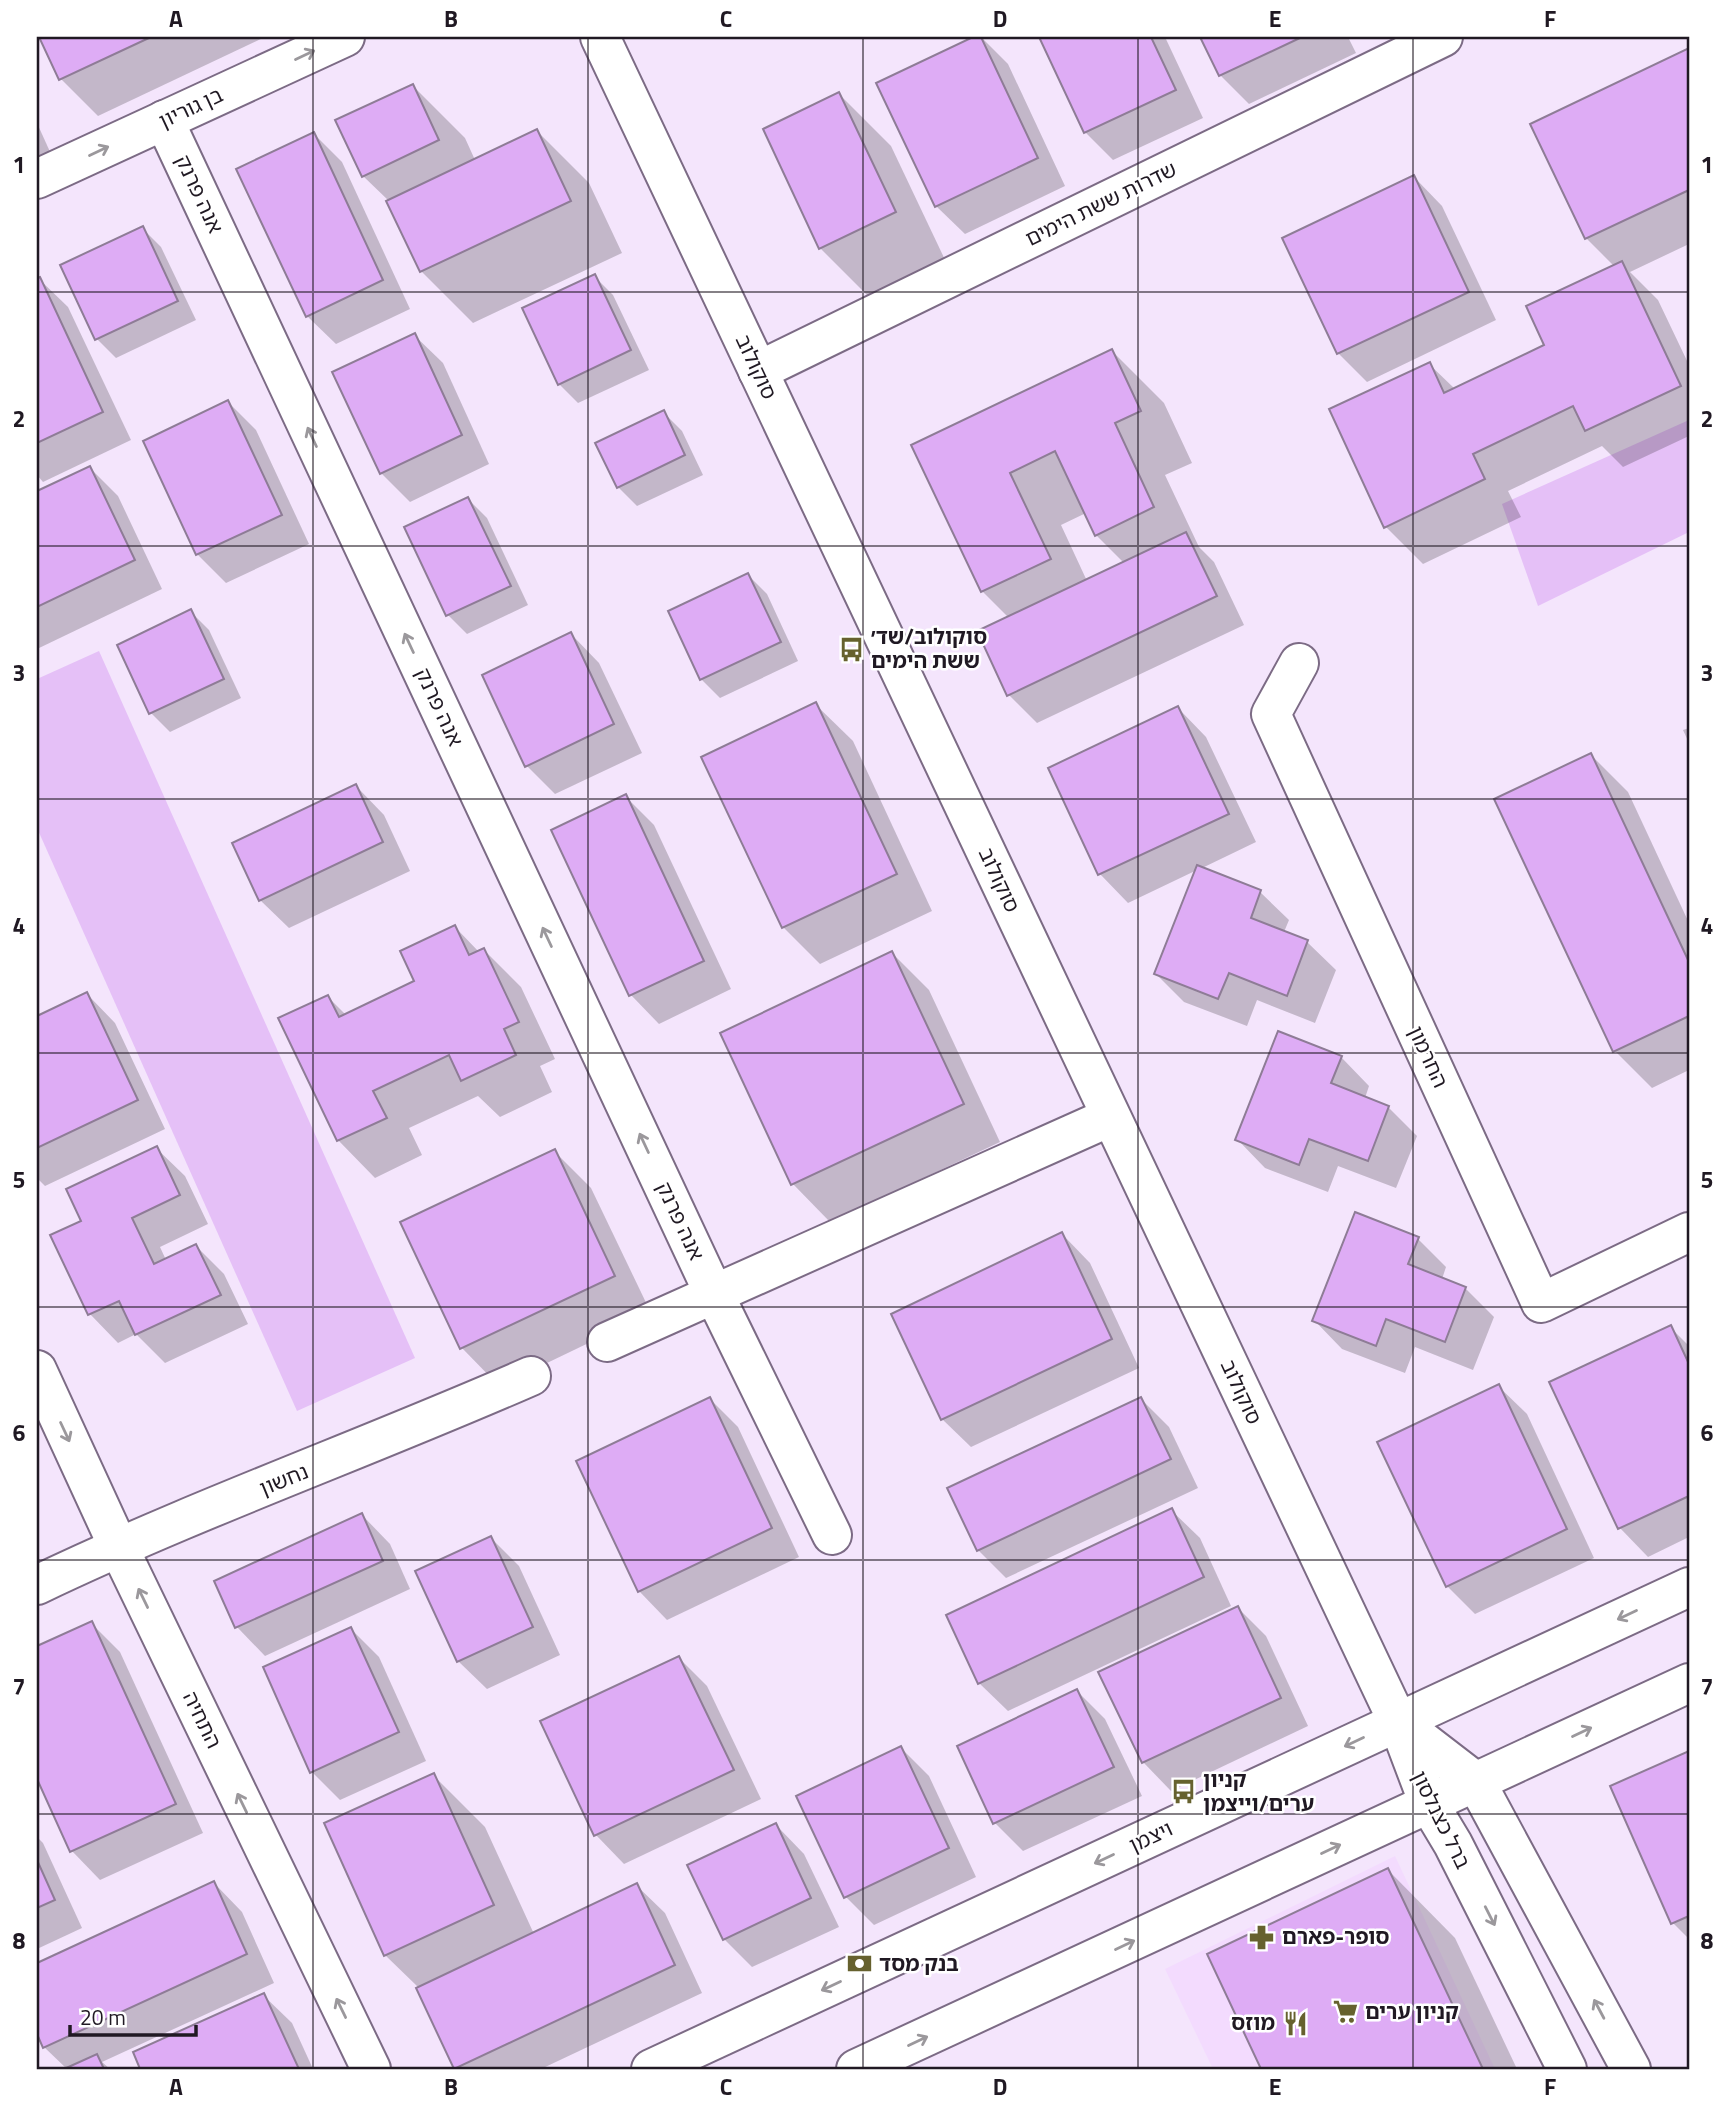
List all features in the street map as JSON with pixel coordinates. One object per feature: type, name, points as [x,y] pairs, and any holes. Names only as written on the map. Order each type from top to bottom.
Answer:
[{"type":"street","name":"בן גוריון","points":[[37,179],[345,37]]},
{"type":"street","name":"סוקולוב","points":[[600,37],[1398,1723]]},
{"type":"street","name":"שדרות ששת הימים","points":[[758,372],[1443,37]]},
{"type":"street","name":"אנה פרנק","points":[[164,120],[714,1294],[832,1535]]},
{"type":"street","name":"החרמון","points":[[1299,663],[1271,714],[1541,1303],[1689,1232]]},
{"type":"street","points":[[607,1342],[1110,1117]]},
{"type":"street","name":"התחיה","points":[[37,1370],[118,1546],[371,2069]]},
{"type":"street","name":"נחשון","points":[[37,1585],[118,1546],[409,1430],[531,1376]]},
{"type":"street","name":"ויצמן","points":[[651,2069],[1689,1587]]},
{"type":"street","points":[[856,2069],[1689,1683]]},
{"type":"street","name":"ברל כצנלסון","points":[[1398,1723],[1476,1782],[1631,2069]]},
{"type":"street","name":"ברל כצנלסון","points":[[1398,1723],[1429,1804],[1462,1862],[1567,2069]]},
{"type":"street","points":[[1509,1839],[1510,1799],[1537,1753]]},
{"type":"street","points":[[1381,1826],[1424,1838],[1462,1862]]},
{"type":"shaded area","points":[[1689,420],[1689,532],[1538,606],[1502,504]]},
{"type":"shaded area","points":[[99,651],[415,1358],[297,1411],[37,828],[37,679]]},
{"type":"shaded area","name":"קניון ערים","points":[[1395,1856],[1495,2069],[1213,2069],[1165,1969]]},
{"type":"building","points":[[39,37],[151,37],[59,80]]},
{"type":"building","points":[[973,37],[981,37],[1038,158],[935,207],[876,83]]},
{"type":"building","points":[[1039,37],[1151,37],[1176,90],[1084,133]]},
{"type":"building","points":[[1200,37],[1302,37],[1219,76]]},
{"type":"building","points":[[1689,48],[1689,190],[1585,239],[1530,124]]},
{"type":"building","points":[[413,84],[439,140],[362,177],[335,120]]},
{"type":"building","points":[[839,92],[896,212],[819,249],[763,129]]},
{"type":"building","points":[[537,129],[571,201],[420,272],[386,201]]},
{"type":"building","points":[[314,132],[383,280],[306,317],[236,169]]},
{"type":"building","points":[[1414,175],[1469,292],[1337,354],[1282,238]]},
{"type":"building","points":[[143,226],[178,301],[95,340],[60,265]]},
{"type":"building","points":[[1622,261],[1681,386],[1585,431],[1573,406],[1473,454],[1485,479],[1384,528],[1329,409],[1430,362],[1444,393],[1544,345],[1526,306]]},
{"type":"building","points":[[595,274],[631,350],[558,385],[522,308]]},
{"type":"building","points":[[40,277],[103,412],[37,443],[37,278]]},
{"type":"building","points":[[415,333],[462,435],[380,474],[332,372]]},
{"type":"building","points":[[1112,349],[1141,411],[1115,423],[1154,507],[1095,536],[1055,451],[1010,473],[1051,559],[981,592],[911,445]]},
{"type":"building","points":[[228,400],[282,515],[196,555],[143,441]]},
{"type":"building","points":[[664,410],[685,455],[617,488],[595,443]]},
{"type":"building","points":[[90,466],[135,560],[37,607],[37,491]]},
{"type":"building","points":[[468,497],[511,586],[446,616],[404,527]]},
{"type":"building","points":[[1186,532],[1217,596],[1007,696],[977,631]]},
{"type":"building","points":[[748,573],[781,642],[700,680],[668,611]]},
{"type":"building","points":[[191,609],[224,679],[149,714],[117,645]]},
{"type":"building","points":[[571,632],[614,724],[525,767],[482,675]]},
{"type":"building","points":[[816,702],[897,874],[782,928],[701,757]]},
{"type":"building","points":[[1178,706],[1229,814],[1098,875],[1048,768]]},
{"type":"building","points":[[1591,753],[1689,962],[1689,1016],[1613,1052],[1494,799]]},
{"type":"building","points":[[356,784],[383,842],[259,901],[232,843]]},
{"type":"building","points":[[626,794],[704,961],[629,996],[551,830]]},
{"type":"building","points":[[1197,865],[1261,890],[1251,918],[1308,940],[1287,996],[1229,973],[1218,999],[1154,974]]},
{"type":"building","points":[[455,925],[469,955],[484,948],[519,1022],[504,1029],[516,1055],[461,1081],[449,1055],[373,1091],[387,1118],[337,1141],[278,1018],[328,995],[339,1017],[414,981],[400,951]]},
{"type":"building","points":[[892,951],[964,1104],[791,1185],[720,1033]]},
{"type":"building","points":[[87,992],[138,1100],[37,1148],[37,1016]]},
{"type":"building","points":[[1278,1031],[1342,1056],[1331,1083],[1389,1106],[1368,1161],[1309,1139],[1299,1165],[1235,1140]]},
{"type":"building","points":[[157,1146],[180,1195],[132,1218],[154,1264],[196,1244],[221,1295],[135,1335],[119,1301],[88,1315],[50,1235],[81,1221],[66,1189]]},
{"type":"building","points":[[555,1149],[615,1276],[460,1349],[400,1222]]},
{"type":"building","points":[[1355,1212],[1419,1237],[1408,1264],[1466,1287],[1445,1342],[1386,1319],[1376,1346],[1312,1321]]},
{"type":"building","points":[[1062,1232],[1112,1339],[941,1420],[891,1314]]},
{"type":"building","points":[[1671,1325],[1689,1364],[1689,1496],[1618,1529],[1549,1382]]},
{"type":"building","points":[[1499,1384],[1567,1529],[1446,1587],[1377,1442]]},
{"type":"building","points":[[710,1397],[772,1528],[638,1592],[576,1461]]},
{"type":"building","points":[[1141,1397],[1171,1459],[977,1551],[947,1488]]},
{"type":"building","points":[[1172,1508],[1204,1577],[978,1684],[946,1615]]},
{"type":"building","points":[[362,1513],[383,1561],[235,1628],[214,1581]]},
{"type":"building","points":[[491,1536],[533,1627],[457,1662],[415,1571]]},
{"type":"building","points":[[1238,1606],[1281,1698],[1142,1763],[1098,1672]]},
{"type":"building","points":[[92,1621],[176,1804],[70,1852],[37,1779],[37,1646]]},
{"type":"building","points":[[351,1627],[399,1732],[310,1773],[263,1667]]},
{"type":"building","points":[[679,1656],[734,1770],[594,1836],[540,1721]]},
{"type":"building","points":[[1077,1689],[1114,1767],[993,1824],[957,1746]]},
{"type":"building","points":[[901,1746],[949,1848],[844,1898],[796,1796]]},
{"type":"building","points":[[1689,1751],[1689,1916],[1671,1924],[1610,1786]]},
{"type":"building","points":[[434,1773],[494,1905],[384,1956],[324,1823]]},
{"type":"building","points":[[776,1823],[811,1898],[723,1940],[687,1865]]},
{"type":"building","points":[[37,1860],[55,1900],[37,1908]]},
{"type":"building","name":"קניון ערים","points":[[1388,1868],[1483,2069],[1261,2069],[1207,1954]]},
{"type":"building","points":[[214,1881],[247,1954],[43,2048],[37,2034],[37,1963]]},
{"type":"building","points":[[637,1883],[675,1965],[454,2069],[416,1988]]},
{"type":"building","points":[[264,1993],[299,2069],[140,2069],[133,2052]]},
{"type":"building","points":[[97,2054],[104,2069],[64,2069]]},
{"type":"place","name":"סוקולוב/שד׳ ששת הימים","points":[[851,649]]},
{"type":"place","name":"קניון ערים/וייצמן","points":[[1183,1792]]},
{"type":"place","name":"סופר-פארם","points":[[1262,1937]]},
{"type":"place","name":"בנק מסד","points":[[859,1964]]},
{"type":"place","name":"קניון ערים","points":[[1345,2012]]},
{"type":"place","name":"מוזס","points":[[1295,2023]]}]
